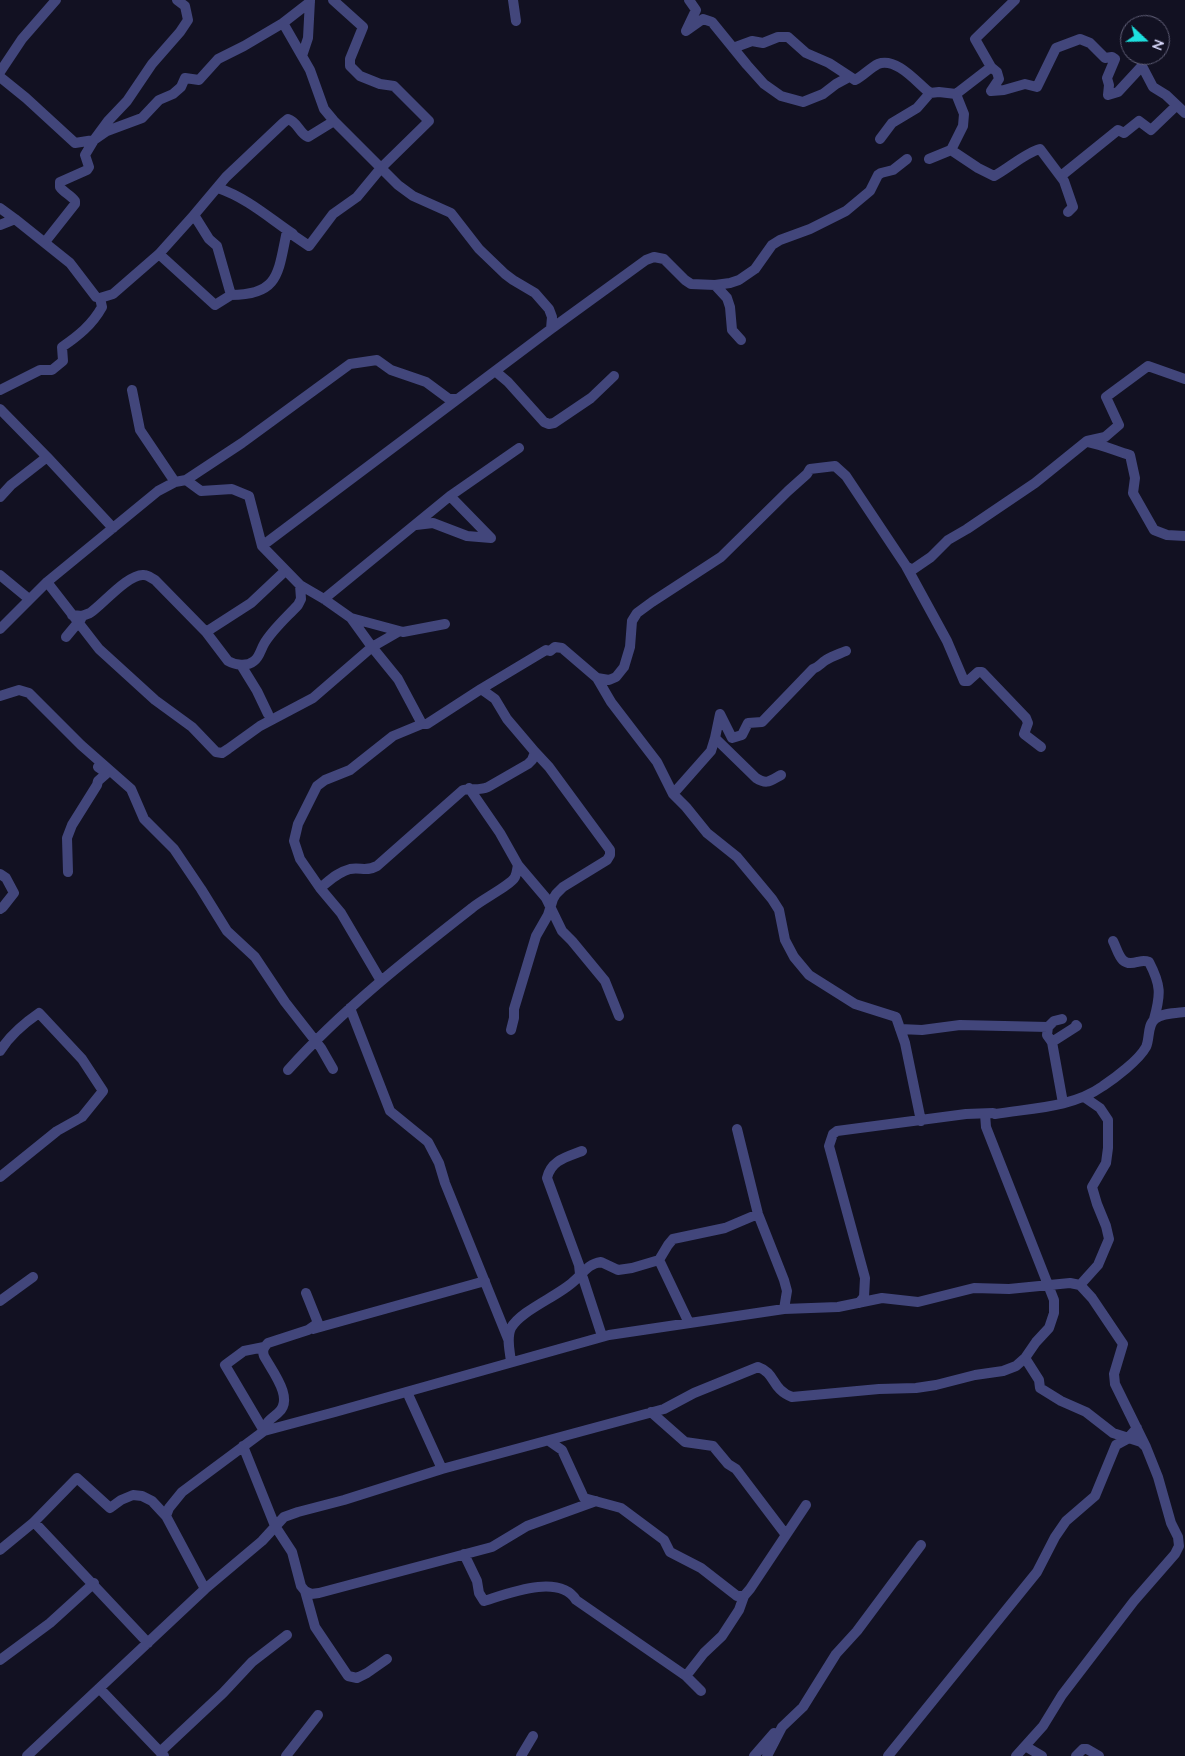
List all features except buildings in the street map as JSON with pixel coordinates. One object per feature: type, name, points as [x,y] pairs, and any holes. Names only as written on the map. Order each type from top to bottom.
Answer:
[{"type":"street","points":[[0,72],[22,39],[56,0]]},
{"type":"street","points":[[45,242],[75,204],[73,198],[60,187],[60,182],[87,170],[89,166],[85,155],[94,140],[108,122],[128,102],[152,64],[188,20],[185,6],[177,0]]},
{"type":"street","points":[[309,246],[333,214],[357,197],[381,168],[429,121],[394,86],[380,84],[360,76],[350,66],[350,59],[363,28],[334,0]]},
{"type":"street","points":[[513,0],[516,21]]},
{"type":"street","points":[[689,0],[696,10],[686,31],[704,19],[712,22],[764,84],[781,96],[803,102],[823,94],[849,77]]},
{"type":"street","points":[[1015,0],[975,39],[991,67],[998,72],[999,79],[991,91],[1004,90],[1025,84],[1037,87],[1056,48],[1080,39],[1090,43],[1105,58],[1112,57],[1115,59],[1107,78],[1109,85],[1108,95],[1118,92],[1142,66],[1154,87],[1166,95],[1185,113]]},
{"type":"street","points":[[0,77],[75,143],[94,140],[107,131],[142,118],[160,100],[173,94],[181,87],[185,78],[200,80],[218,59],[284,23],[310,1]]},
{"type":"street","points":[[302,56],[308,38],[310,1]]},
{"type":"street","points":[[284,23],[317,86],[324,109],[334,121],[398,185],[413,196],[451,213],[479,248],[504,274],[536,293],[552,317],[551,329]]},
{"type":"street","points":[[733,48],[752,41],[764,42],[778,37],[788,37],[806,53],[829,63],[855,80],[878,64],[888,63],[902,68],[930,93],[956,94],[991,67]]},
{"type":"street","points":[[880,139],[892,123],[917,108],[930,93]]},
{"type":"street","points":[[929,160],[951,150],[963,126],[964,114],[956,94]]},
{"type":"street","points":[[1060,176],[1118,130],[1124,133],[1139,121],[1152,130],[1176,106]]},
{"type":"street","points":[[0,208],[70,263],[96,297],[100,298],[113,294],[159,254],[243,160],[288,119],[294,121],[308,138],[334,121]]},
{"type":"street","points":[[951,150],[994,176],[1032,151],[1040,148],[1064,181],[1073,207],[1068,212]]},
{"type":"street","points":[[262,546],[646,260],[654,257],[664,259],[684,280],[691,284],[715,285],[739,280],[755,269],[772,245],[846,211],[870,191],[881,172],[893,170],[907,160]]},
{"type":"street","points":[[218,188],[235,194],[253,204],[309,246]]},
{"type":"street","points":[[194,215],[209,239],[217,246],[231,296]]},
{"type":"street","points":[[0,225],[15,219]]},
{"type":"street","points":[[159,254],[215,305],[231,296],[248,295],[269,286],[276,277],[287,231],[309,246]]},
{"type":"street","points":[[715,285],[727,298],[730,307],[732,330],[741,340]]},
{"type":"street","points":[[0,390],[40,370],[52,370],[63,361],[62,347],[81,334],[96,318],[102,307],[100,298]]},
{"type":"street","points":[[0,629],[46,582],[158,491],[175,482],[186,480],[242,443],[350,364],[377,360],[391,370],[426,382],[449,399],[458,399]]},
{"type":"street","points":[[906,566],[912,570],[917,568],[948,540],[1034,483],[1087,442],[1105,437],[1119,424],[1106,397],[1148,366],[1185,379]]},
{"type":"street","points":[[495,371],[508,382],[544,422],[549,424],[554,424],[591,398],[614,376]]},
{"type":"street","points":[[132,390],[140,430],[175,482]]},
{"type":"street","points":[[0,409],[113,528]]},
{"type":"street","points":[[1087,442],[1103,445],[1130,456],[1135,478],[1134,493],[1154,530],[1167,535],[1185,536]]},
{"type":"street","points":[[324,599],[450,496],[519,448]]},
{"type":"street","points":[[0,497],[47,457]]},
{"type":"street","points":[[597,678],[609,680],[616,677],[624,667],[630,647],[632,621],[638,614],[652,602],[720,557],[810,469],[835,466],[846,476],[906,566],[947,641],[964,680],[968,682],[978,672],[982,672],[1026,718],[1028,723],[1024,734],[1041,747]]},
{"type":"street","points":[[186,480],[202,491],[232,489],[249,496],[262,546],[284,571],[300,585],[351,618],[398,632],[445,624]]},
{"type":"street","points":[[416,525],[433,523],[467,536],[491,538],[450,496]]},
{"type":"street","points":[[206,632],[251,603],[284,571]]},
{"type":"street","points":[[0,575],[29,599]]},
{"type":"street","points":[[66,637],[78,618],[98,608],[130,578],[146,575],[155,580],[206,632],[228,661],[241,665],[253,663],[265,642],[298,605],[301,599],[300,585]]},
{"type":"street","points":[[46,582],[78,618],[99,649],[155,700],[192,727],[216,752],[222,753],[260,726],[320,693],[372,647],[398,632]]},
{"type":"street","points":[[351,618],[398,679],[422,724]]},
{"type":"street","points":[[381,981],[341,913],[320,888],[300,859],[294,841],[298,824],[317,786],[324,780],[350,770],[394,736],[422,724],[427,724],[546,650],[550,651],[555,647],[562,648],[597,678],[611,702],[657,762],[673,794],[707,833],[737,857],[772,899],[779,910],[785,940],[794,957],[809,974],[856,1004],[896,1017],[920,1121]]},
{"type":"street","points":[[673,794],[704,761],[710,751],[720,714],[732,738],[742,735],[748,722],[762,722],[813,669],[818,668],[824,661],[833,656],[846,651]]},
{"type":"street","points":[[241,665],[268,714]]},
{"type":"street","points":[[481,689],[494,699],[507,719],[549,767],[610,850],[607,860],[563,886],[556,894],[548,915],[536,936],[514,1009],[511,1030]]},
{"type":"street","points":[[0,696],[19,690],[29,693],[81,745],[131,788],[144,819],[174,849],[227,931],[255,957],[285,1002],[315,1040],[333,1069]]},
{"type":"street","points":[[715,738],[756,778],[763,782],[768,782],[781,775]]},
{"type":"street","points":[[68,872],[67,838],[72,825],[98,781],[107,774],[86,758],[81,745]]},
{"type":"street","points":[[320,888],[339,873],[350,869],[370,869],[377,866],[463,790],[469,788],[483,790],[528,764],[532,760],[534,752]]},
{"type":"street","points":[[469,788],[500,833],[518,865],[546,898],[562,931],[605,981],[619,1016]]},
{"type":"street","points":[[288,1070],[315,1040],[381,981],[471,908],[510,883],[515,877],[518,865]]},
{"type":"street","points":[[0,874],[6,878],[14,893],[3,908],[0,909]]},
{"type":"street","points":[[859,1303],[864,1297],[865,1278],[829,1146],[833,1134],[837,1131],[966,1114],[995,1114],[1044,1108],[1084,1097],[1102,1086],[1140,1055],[1146,1047],[1160,993],[1149,962],[1145,960],[1130,964],[1126,963],[1113,941]]},
{"type":"street","points":[[350,1008],[390,1111],[428,1142],[439,1162],[445,1183],[508,1339],[511,1362]]},
{"type":"street","points":[[1154,1019],[1160,1016],[1185,1012]]},
{"type":"street","points":[[0,1050],[24,1023],[39,1013],[82,1059],[103,1091],[82,1117],[57,1131],[0,1177]]},
{"type":"street","points":[[1062,1019],[1054,1021],[1048,1027],[1047,1035],[1052,1042],[1064,1103]]},
{"type":"street","points":[[900,1029],[922,1030],[960,1025],[1048,1027]]},
{"type":"street","points":[[1052,1042],[1076,1025]]},
{"type":"street","points":[[1080,1285],[1098,1266],[1109,1239],[1092,1187],[1106,1163],[1108,1120],[1100,1108],[1084,1097]]},
{"type":"street","points":[[26,1756],[205,1589],[262,1541],[275,1526],[284,1518],[298,1512],[599,1425],[652,1412],[758,1367],[770,1374],[778,1388],[792,1398],[879,1389],[916,1388],[1003,1371],[1016,1366],[1025,1358],[1049,1328],[1054,1313],[1054,1300],[986,1128],[985,1114]]},
{"type":"street","points":[[737,1129],[758,1214],[787,1291],[784,1309]]},
{"type":"street","points":[[582,1151],[559,1160],[548,1170],[547,1178],[579,1264],[580,1274],[602,1336]]},
{"type":"street","points":[[508,1339],[511,1327],[519,1319],[574,1282],[580,1274],[595,1263],[607,1264],[618,1270],[659,1260],[673,1239],[725,1228],[758,1214]]},
{"type":"street","points":[[659,1260],[689,1323]]},
{"type":"street","points":[[0,1301],[33,1276]]},
{"type":"street","points":[[264,1431],[265,1424],[280,1412],[285,1399],[282,1389],[264,1356],[264,1347],[268,1342],[485,1281]]},
{"type":"street","points":[[166,1516],[169,1508],[182,1492],[264,1431],[602,1336],[784,1309],[838,1307],[882,1298],[918,1302],[974,1288],[1009,1289],[1070,1283],[1080,1285],[1092,1298],[1123,1344],[1114,1374],[1115,1384],[1138,1428],[1158,1477],[1171,1523],[1178,1537],[1179,1546],[1175,1554],[1134,1601],[1062,1695],[1043,1726],[1016,1756]]},
{"type":"street","points":[[306,1293],[318,1323],[308,1330]]},
{"type":"street","points":[[264,1347],[244,1351],[226,1365],[264,1431]]},
{"type":"street","points":[[1025,1358],[1039,1380],[1040,1388],[1061,1401],[1086,1412],[1113,1433],[1141,1442],[1146,1447]]},
{"type":"street","points":[[407,1392],[442,1470]]},
{"type":"street","points":[[652,1412],[685,1442],[713,1446],[728,1464],[736,1469],[786,1535]]},
{"type":"street","points":[[888,1756],[1037,1572],[1055,1537],[1066,1521],[1095,1496],[1116,1445],[1127,1439],[1138,1428]]},
{"type":"street","points":[[549,1441],[562,1450],[584,1498],[621,1508],[664,1540],[670,1552],[701,1568],[737,1596],[744,1596]]},
{"type":"street","points":[[243,1446],[275,1526],[292,1552],[298,1580],[305,1590],[315,1627],[348,1676],[357,1678],[387,1659]]},
{"type":"street","points":[[0,1550],[34,1522],[76,1478],[110,1508],[126,1497],[133,1495],[142,1496],[152,1501],[166,1516],[205,1589]]},
{"type":"street","points":[[305,1590],[311,1594],[319,1594],[492,1547],[527,1526],[596,1502]]},
{"type":"street","points":[[686,1676],[722,1636],[739,1610],[744,1596],[806,1505]]},
{"type":"street","points":[[34,1522],[148,1643]]},
{"type":"street","points":[[767,1756],[782,1727],[803,1707],[836,1654],[856,1631],[921,1545]]},
{"type":"street","points":[[464,1554],[477,1581],[479,1593],[484,1600],[521,1590],[546,1586],[557,1588],[573,1595],[576,1600],[686,1676],[701,1691]]},
{"type":"street","points":[[0,1660],[50,1623],[94,1584]]},
{"type":"street","points":[[100,1689],[162,1754],[252,1662],[287,1635]]},
{"type":"street","points":[[754,1756],[792,1710],[797,1706],[803,1707]]},
{"type":"street","points":[[286,1756],[318,1715]]},
{"type":"street","points":[[521,1756],[533,1736]]},
{"type":"street","points":[[1025,1746],[1042,1756]]},
{"type":"street","points":[[1076,1756],[1087,1748],[1099,1756]]}]
